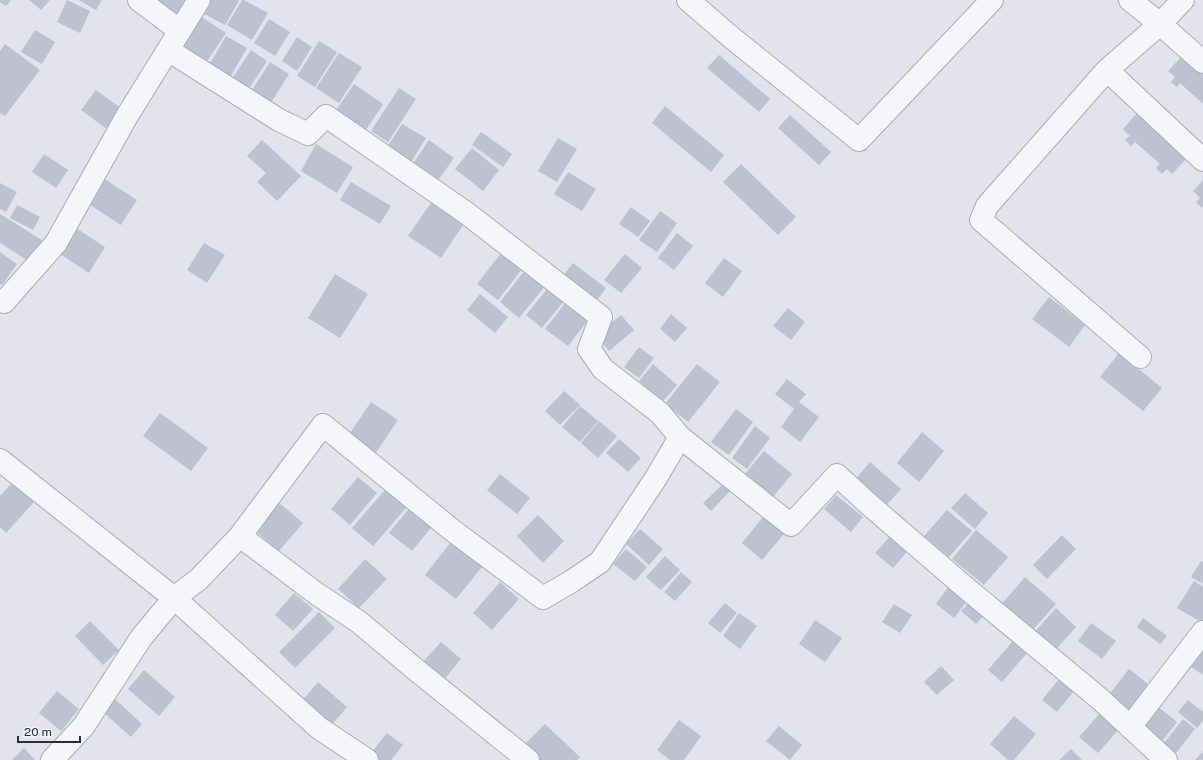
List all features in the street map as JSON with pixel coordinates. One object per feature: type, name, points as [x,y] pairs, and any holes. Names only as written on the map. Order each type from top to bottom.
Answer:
[{"type":"street","points":[[139,0],[180,31]]},
{"type":"street","points":[[1,303],[56,243],[127,116],[199,0]]},
{"type":"street","points":[[688,0],[732,38],[859,140],[992,0]]},
{"type":"street","points":[[1130,0],[1203,62]]},
{"type":"street","points":[[1140,357],[981,220],[987,206],[1107,70],[1160,24],[1183,0]]},
{"type":"street","points":[[168,50],[279,120],[308,134],[326,116],[465,212],[601,317],[589,349],[603,369],[660,413],[680,437],[790,524],[837,475],[925,553],[1100,699],[1166,760]]},
{"type":"street","points":[[1107,70],[1203,160]]},
{"type":"street","points":[[52,760],[83,727],[141,638],[174,598],[200,579],[240,536],[323,425],[452,530],[543,598],[600,562],[656,478],[680,437]]},
{"type":"street","points":[[0,460],[174,598],[318,728],[367,760]]},
{"type":"street","points":[[240,536],[317,594],[359,622],[528,760]]},
{"type":"street","points":[[1130,727],[1203,632]]},
{"type":"building","points":[[0,0],[11,0],[6,6],[0,2]]},
{"type":"building","points":[[29,0],[50,0],[41,10]]},
{"type":"building","points":[[67,0],[90,11],[80,33],[57,22]]},
{"type":"building","points":[[79,0],[102,0],[96,10]]},
{"type":"building","points":[[150,0],[192,0],[180,19]]},
{"type":"building","points":[[205,0],[239,1],[225,25],[199,11]]},
{"type":"building","points":[[242,0],[268,13],[252,40],[227,25]]},
{"type":"building","points":[[197,14],[226,33],[206,63],[177,45]]},
{"type":"building","points":[[269,19],[290,32],[275,56],[254,43]]},
{"type":"building","points":[[35,30],[55,42],[42,64],[21,52]]},
{"type":"building","points":[[226,36],[247,48],[228,81],[207,69]]},
{"type":"building","points":[[297,37],[312,47],[297,71],[282,61]]},
{"type":"building","points":[[319,41],[337,52],[315,87],[297,76]]},
{"type":"building","points":[[5,44],[40,70],[5,116],[0,113],[0,51]]},
{"type":"building","points":[[251,50],[267,61],[247,92],[230,82]]},
{"type":"building","points":[[339,53],[362,67],[339,103],[316,88]]},
{"type":"building","points":[[719,55],[770,99],[759,112],[707,68]]},
{"type":"building","points":[[1183,55],[1203,73],[1203,104],[1180,83],[1177,87],[1171,82],[1175,77],[1168,71]]},
{"type":"building","points":[[270,62],[289,74],[267,109],[248,96]]},
{"type":"building","points":[[354,84],[383,104],[364,133],[334,113]]},
{"type":"building","points":[[399,88],[416,99],[388,142],[371,131]]},
{"type":"building","points":[[96,90],[126,112],[112,133],[81,110]]},
{"type":"building","points":[[665,106],[724,155],[711,172],[652,123]]},
{"type":"building","points":[[1137,113],[1187,158],[1172,174],[1167,169],[1162,174],[1156,168],[1160,164],[1135,142],[1131,146],[1125,140],[1130,136],[1123,129]]},
{"type":"building","points":[[790,115],[831,152],[819,165],[778,128]]},
{"type":"building","points":[[402,124],[426,138],[410,164],[386,149]]},
{"type":"building","points":[[481,132],[512,154],[503,167],[472,145]]},
{"type":"building","points":[[558,138],[577,149],[557,182],[538,171]]},
{"type":"building","points":[[262,140],[301,176],[277,201],[257,182],[266,173],[247,156]]},
{"type":"building","points":[[429,140],[454,158],[437,182],[412,165]]},
{"type":"building","points":[[316,144],[353,167],[337,193],[301,171]]},
{"type":"building","points":[[472,148],[499,170],[483,191],[455,169]]},
{"type":"building","points":[[44,154],[68,170],[56,188],[32,172]]},
{"type":"building","points":[[741,164],[796,217],[778,235],[723,182]]},
{"type":"building","points":[[568,172],[596,189],[582,211],[554,194]]},
{"type":"building","points":[[103,178],[137,200],[121,225],[87,203]]},
{"type":"building","points":[[1203,180],[1202,208],[1196,202],[1200,198],[1193,191]]},
{"type":"building","points":[[351,182],[391,206],[380,224],[340,200]]},
{"type":"building","points":[[0,183],[17,192],[6,212],[0,209]]},
{"type":"building","points":[[435,197],[467,219],[441,258],[408,236]]},
{"type":"building","points":[[17,205],[40,217],[33,230],[10,218]]},
{"type":"building","points":[[631,207],[650,221],[638,237],[619,224]]},
{"type":"building","points":[[660,211],[677,223],[657,252],[639,240]]},
{"type":"building","points":[[0,214],[45,242],[32,263],[0,243]]},
{"type":"building","points":[[76,228],[105,247],[89,273],[60,254]]},
{"type":"building","points":[[677,233],[693,246],[674,270],[658,258]]},
{"type":"building","points":[[204,243],[225,255],[207,283],[187,270]]},
{"type":"building","points":[[0,252],[17,264],[2,285],[0,284]]},
{"type":"building","points":[[502,252],[523,268],[498,300],[477,284]]},
{"type":"building","points":[[625,254],[642,268],[621,293],[604,280]]},
{"type":"building","points":[[724,258],[742,271],[723,297],[705,283]]},
{"type":"building","points":[[573,263],[606,288],[593,306],[559,281]]},
{"type":"building","points":[[526,269],[546,285],[519,318],[500,302]]},
{"type":"building","points":[[335,274],[368,294],[340,338],[308,318]]},
{"type":"building","points":[[547,289],[563,302],[542,328],[526,315]]},
{"type":"building","points":[[480,294],[508,317],[495,333],[467,310]]},
{"type":"building","points":[[1049,297],[1085,325],[1069,347],[1032,319]]},
{"type":"building","points":[[566,302],[588,320],[568,346],[545,329]]},
{"type":"building","points":[[788,308],[805,322],[791,340],[773,326]]},
{"type":"building","points":[[671,314],[687,328],[675,342],[660,329]]},
{"type":"building","points":[[621,315],[634,330],[609,351],[596,335]]},
{"type":"building","points":[[639,347],[654,358],[639,378],[624,367]]},
{"type":"building","points":[[1119,353],[1162,388],[1143,411],[1100,377]]},
{"type":"building","points":[[653,364],[677,385],[663,401],[639,381]]},
{"type":"building","points":[[697,364],[720,382],[688,422],[665,404]]},
{"type":"building","points":[[787,379],[806,394],[799,402],[819,417],[800,442],[781,427],[794,409],[775,394]]},
{"type":"building","points":[[564,391],[580,405],[560,425],[545,411]]},
{"type":"building","points":[[371,402],[398,420],[375,454],[348,436]]},
{"type":"building","points":[[580,406],[598,421],[580,442],[562,427]]},
{"type":"building","points":[[736,409],[753,422],[729,455],[711,442]]},
{"type":"building","points":[[160,413],[208,448],[191,471],[143,436]]},
{"type":"building","points":[[599,421],[617,436],[598,458],[581,443]]},
{"type":"building","points":[[755,426],[770,438],[747,469],[732,458]]},
{"type":"building","points":[[922,432],[944,451],[919,482],[897,463]]},
{"type":"building","points":[[619,439],[641,458],[628,472],[606,453]]},
{"type":"building","points":[[764,451],[792,474],[773,497],[745,474]]},
{"type":"building","points":[[870,462],[901,489],[884,508],[853,482]]},
{"type":"building","points":[[500,474],[530,498],[517,514],[487,490]]},
{"type":"building","points":[[358,477],[377,493],[350,525],[331,509]]},
{"type":"building","points":[[13,482],[34,502],[6,533],[0,527],[0,496]]},
{"type":"building","points":[[723,484],[730,491],[711,511],[703,503]]},
{"type":"building","points":[[385,490],[406,508],[373,546],[352,528]]},
{"type":"building","points":[[965,493],[988,513],[975,529],[951,508]]},
{"type":"building","points":[[836,495],[863,517],[851,532],[824,509]]},
{"type":"building","points":[[277,501],[303,523],[279,551],[253,529]]},
{"type":"building","points":[[412,505],[435,523],[412,551],[389,533]]},
{"type":"building","points":[[947,510],[972,531],[949,557],[924,536]]},
{"type":"building","points":[[538,515],[564,541],[543,563],[517,536]]},
{"type":"building","points":[[763,517],[784,534],[762,560],[742,543]]},
{"type":"building","points":[[640,529],[663,549],[649,565],[626,544]]},
{"type":"building","points":[[896,530],[913,545],[893,568],[875,553]]},
{"type":"building","points":[[976,530],[1008,557],[984,585],[952,559]]},
{"type":"building","points":[[1062,535],[1076,549],[1047,579],[1033,565]]},
{"type":"building","points":[[451,542],[482,567],[456,599],[425,575]]},
{"type":"building","points":[[626,549],[647,567],[635,581],[613,564]]},
{"type":"building","points":[[665,556],[680,570],[661,590],[646,577]]},
{"type":"building","points":[[365,559],[387,579],[359,608],[338,589]]},
{"type":"building","points":[[1201,561],[1203,562],[1203,584],[1191,577]]},
{"type":"building","points":[[681,572],[692,582],[675,601],[664,592]]},
{"type":"building","points":[[1025,577],[1056,604],[1031,632],[1001,605]]},
{"type":"building","points":[[1194,581],[1203,587],[1203,623],[1177,608]]},
{"type":"building","points":[[500,582],[519,599],[492,630],[473,613]]},
{"type":"building","points":[[951,583],[970,597],[954,618],[936,604]]},
{"type":"building","points":[[294,593],[313,609],[293,631],[275,615]]},
{"type":"building","points":[[972,599],[987,612],[976,624],[961,611]]},
{"type":"building","points":[[725,603],[737,613],[720,633],[708,623]]},
{"type":"building","points":[[894,604],[912,615],[900,633],[882,622]]},
{"type":"building","points":[[1056,608],[1076,627],[1053,653],[1032,635]]},
{"type":"building","points":[[319,612],[335,628],[295,668],[279,652]]},
{"type":"building","points":[[739,613],[757,626],[740,649],[723,636]]},
{"type":"building","points":[[1143,618],[1167,636],[1160,644],[1137,627]]},
{"type":"building","points":[[815,620],[842,638],[825,662],[799,644]]},
{"type":"building","points":[[90,621],[119,650],[103,665],[75,636]]},
{"type":"building","points":[[1091,623],[1116,641],[1102,659],[1078,641]]},
{"type":"building","points":[[1013,641],[1027,653],[1002,682],[988,670]]},
{"type":"building","points":[[441,642],[461,659],[443,681],[422,663]]},
{"type":"building","points":[[1203,652],[1203,675],[1191,667]]},
{"type":"building","points":[[941,666],[954,680],[937,695],[924,682]]},
{"type":"building","points":[[1129,669],[1155,689],[1132,720],[1105,700]]},
{"type":"building","points":[[144,670],[175,697],[159,716],[128,689]]},
{"type":"building","points":[[1059,679],[1074,691],[1057,712],[1042,700]]},
{"type":"building","points":[[318,682],[347,707],[330,727],[301,702]]},
{"type":"building","points":[[57,691],[79,709],[61,731],[39,713]]},
{"type":"building","points":[[114,698],[142,724],[131,737],[102,711]]},
{"type":"building","points":[[1188,700],[1203,712],[1203,721],[1197,728],[1178,712]]},
{"type":"building","points":[[1156,705],[1177,722],[1159,745],[1137,728]]},
{"type":"building","points":[[1101,712],[1120,728],[1098,753],[1079,737]]},
{"type":"building","points":[[1014,716],[1036,734],[1014,760],[1008,760],[990,744]]},
{"type":"building","points":[[1183,719],[1195,729],[1176,753],[1164,743]]},
{"type":"building","points":[[679,720],[701,736],[684,760],[670,760],[657,750]]},
{"type":"building","points":[[545,724],[580,757],[578,760],[538,760],[523,746]]},
{"type":"building","points":[[779,726],[802,745],[790,760],[766,741]]},
{"type":"building","points":[[387,733],[403,745],[391,760],[377,760],[370,754]]},
{"type":"building","points":[[24,748],[35,760],[12,760]]},
{"type":"building","points":[[1071,749],[1082,760],[1059,760]]},
{"type":"building","points":[[1203,751],[1203,760],[1195,760]]}]
